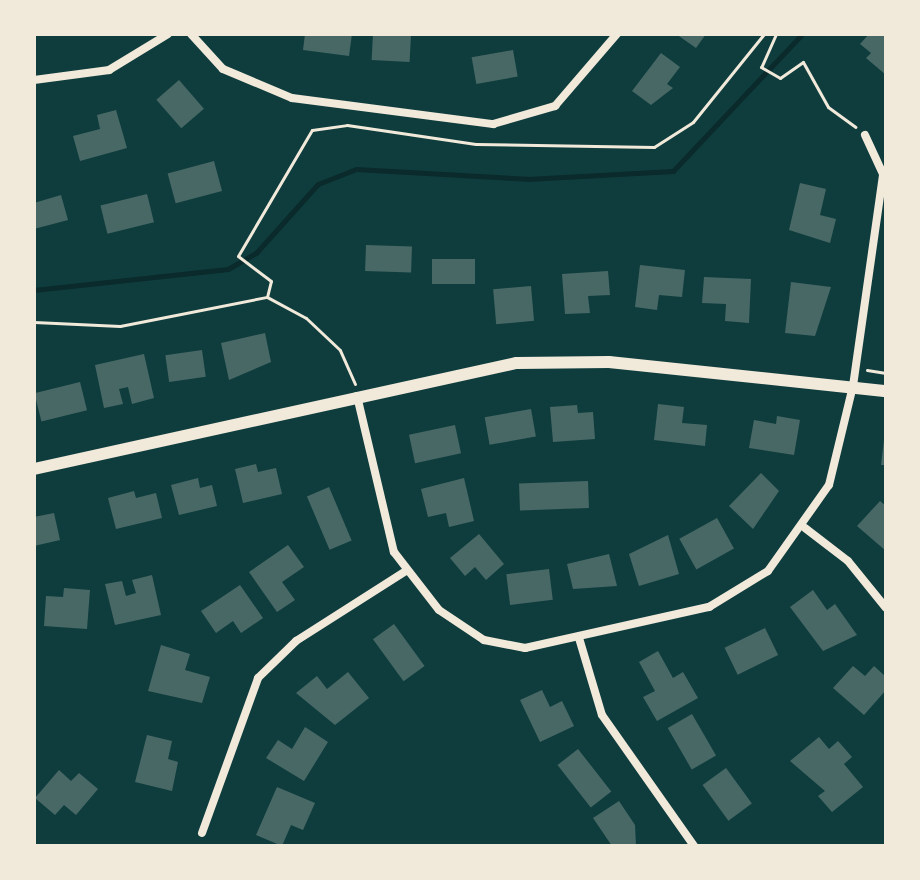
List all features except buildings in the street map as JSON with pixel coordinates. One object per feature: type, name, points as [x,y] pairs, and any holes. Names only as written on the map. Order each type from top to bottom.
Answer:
[{"type":"street","points":[[34,80],[109,70],[168,34]]},
{"type":"street","points":[[191,34],[223,69],[292,98],[493,124],[555,106],[617,34]]},
{"type":"street","points":[[357,396],[386,530],[406,571],[439,610],[484,640],[525,648],[709,607],[768,571],[805,528],[829,485],[853,386],[883,174],[865,135]]},
{"type":"street","points":[[34,469],[517,363],[609,362],[886,391]]},
{"type":"street","points":[[805,528],[848,561],[886,608]]},
{"type":"street","points":[[202,833],[258,678],[296,641],[406,571]]},
{"type":"street","points":[[579,638],[602,715],[694,846]]},
{"type":"path","points":[[267,297],[271,281],[251,271],[238,256],[312,130],[347,125],[476,144],[654,147],[693,122],[764,34]]},
{"type":"path","points":[[776,34],[761,67],[773,77],[803,62],[828,107],[865,135]]},
{"type":"path","points":[[34,322],[120,326],[267,297],[306,318],[340,350],[352,366],[357,396]]},
{"type":"path","points":[[856,368],[886,373]]},
{"type":"waterway","points":[[34,290],[228,269],[256,253],[318,184],[356,169],[527,179],[673,171],[802,34]]}]
